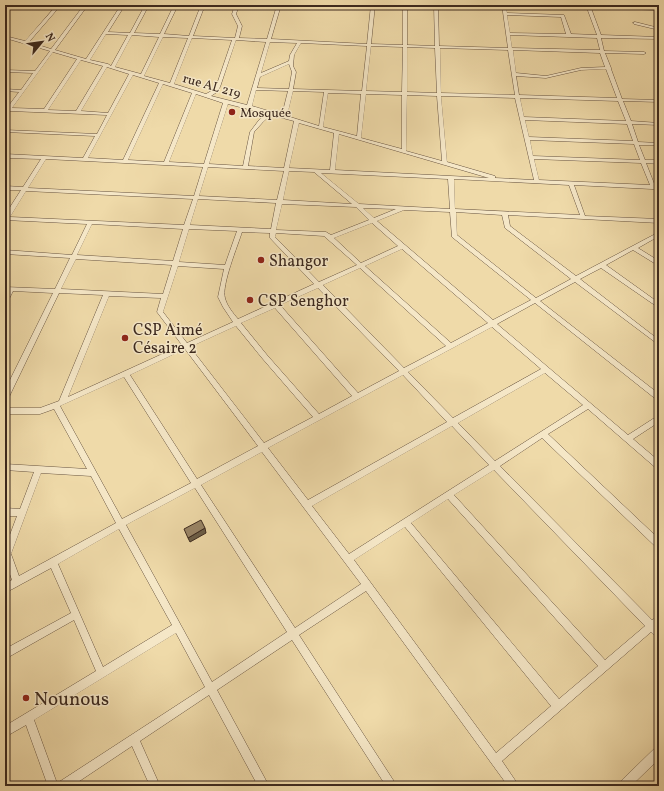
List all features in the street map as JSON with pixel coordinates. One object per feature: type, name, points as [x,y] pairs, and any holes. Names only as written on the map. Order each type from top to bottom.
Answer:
[{"type":"street","points":[[26,43],[59,5]]},
{"type":"street","points":[[5,114],[7,109],[37,72],[86,5]]},
{"type":"street","points":[[88,60],[123,5]]},
{"type":"street","points":[[113,67],[147,5]]},
{"type":"street","points":[[142,76],[176,5]]},
{"type":"street","points":[[172,84],[203,5]]},
{"type":"street","points":[[208,96],[218,87],[240,26],[234,14],[236,8],[234,5]]},
{"type":"street","points":[[249,107],[279,5]]},
{"type":"street","points":[[359,138],[373,5]]},
{"type":"street","points":[[404,151],[405,5]]},
{"type":"street","points":[[436,5],[445,163]]},
{"type":"street","points":[[536,182],[517,96],[504,5],[633,7],[659,9]]},
{"type":"street","points":[[569,5],[579,7]]},
{"type":"street","points":[[588,6],[599,36],[602,52],[630,122],[652,186],[659,189]]},
{"type":"street","points":[[505,14],[563,16],[569,36]]},
{"type":"street","points":[[635,23],[659,29]]},
{"type":"street","points":[[105,33],[369,45],[644,53]]},
{"type":"street","points":[[508,34],[659,38]]},
{"type":"street","name":"rue AL 219","points":[[5,37],[172,84],[226,102],[297,120],[504,180]]},
{"type":"street","points":[[284,117],[294,72],[290,62],[292,55],[300,42]]},
{"type":"street","points":[[45,111],[80,58]]},
{"type":"street","points":[[258,76],[290,62]]},
{"type":"street","points":[[78,112],[106,65]]},
{"type":"street","points":[[514,74],[546,77],[581,69],[609,68]]},
{"type":"street","points":[[5,71],[37,72]]},
{"type":"street","points":[[85,160],[97,135],[132,73]]},
{"type":"street","points":[[125,162],[162,82]]},
{"type":"street","points":[[255,89],[659,101]]},
{"type":"street","points":[[5,90],[23,90]]},
{"type":"street","points":[[321,127],[326,91]]},
{"type":"street","points":[[166,164],[195,92]]},
{"type":"street","points":[[226,102],[160,312],[185,347],[308,505],[514,786]]},
{"type":"street","points":[[7,109],[109,114]]},
{"type":"street","points":[[245,168],[252,132],[261,121],[271,113]]},
{"type":"street","points":[[522,118],[659,124]]},
{"type":"street","points":[[297,120],[272,237],[659,634]]},
{"type":"street","points":[[5,131],[97,135]]},
{"type":"street","points":[[332,172],[337,132]]},
{"type":"street","points":[[527,138],[659,144]]},
{"type":"street","points":[[5,156],[536,182],[659,186]]},
{"type":"street","points":[[531,157],[659,162]]},
{"type":"street","points":[[5,218],[44,158]]},
{"type":"street","points":[[316,171],[659,466]]},
{"type":"street","points":[[451,178],[454,236],[659,398]]},
{"type":"street","points":[[571,183],[583,217]]},
{"type":"street","points":[[5,188],[659,221]]},
{"type":"street","points":[[330,238],[404,208]]},
{"type":"street","points":[[505,213],[507,227],[659,343]]},
{"type":"street","points":[[5,218],[326,234],[451,347]]},
{"type":"street","points":[[5,397],[90,222]]},
{"type":"street","points":[[240,230],[228,267],[221,298],[237,323],[318,418]]},
{"type":"street","points":[[5,589],[121,524],[659,234]]},
{"type":"street","points":[[5,411],[40,411],[59,404],[403,246]]},
{"type":"street","points":[[634,248],[659,264]]},
{"type":"street","points":[[5,252],[228,267]]},
{"type":"street","points":[[602,265],[659,306]]},
{"type":"street","points":[[5,301],[8,290],[165,296]]},
{"type":"street","points":[[107,294],[59,404],[93,473],[264,786]]},
{"type":"street","points":[[276,305],[357,397]]},
{"type":"street","points":[[308,505],[546,369]]},
{"type":"street","points":[[126,374],[195,484],[392,786]]},
{"type":"street","points":[[348,559],[588,405]]},
{"type":"street","points":[[628,439],[659,418]]},
{"type":"street","points":[[544,434],[659,544]]},
{"type":"street","points":[[5,467],[93,473]]},
{"type":"street","points":[[17,582],[7,554],[39,470]]},
{"type":"street","points":[[449,495],[604,666]]},
{"type":"street","points":[[5,512],[22,513]]},
{"type":"street","points":[[406,522],[558,706]]},
{"type":"street","points":[[53,562],[101,673]]},
{"type":"street","points":[[63,786],[367,585]]},
{"type":"street","points":[[5,654],[75,615]]},
{"type":"street","points":[[495,760],[659,620]]},
{"type":"street","points":[[5,732],[177,627]]},
{"type":"street","points":[[28,718],[54,786]]},
{"type":"street","points":[[134,739],[155,786]]},
{"type":"street","points":[[624,786],[659,752]]},
{"type":"building","points":[[201,520],[205,528],[188,538],[184,529]]},
{"type":"place","name":"Mosquée","points":[[232,112]]},
{"type":"place","name":"Shangor","points":[[261,260]]},
{"type":"place","name":"CSP Senghor","points":[[250,300]]},
{"type":"place","name":"CSP Aimé Césaire 2","points":[[125,338]]},
{"type":"place","name":"Nounous","points":[[26,698]]}]
